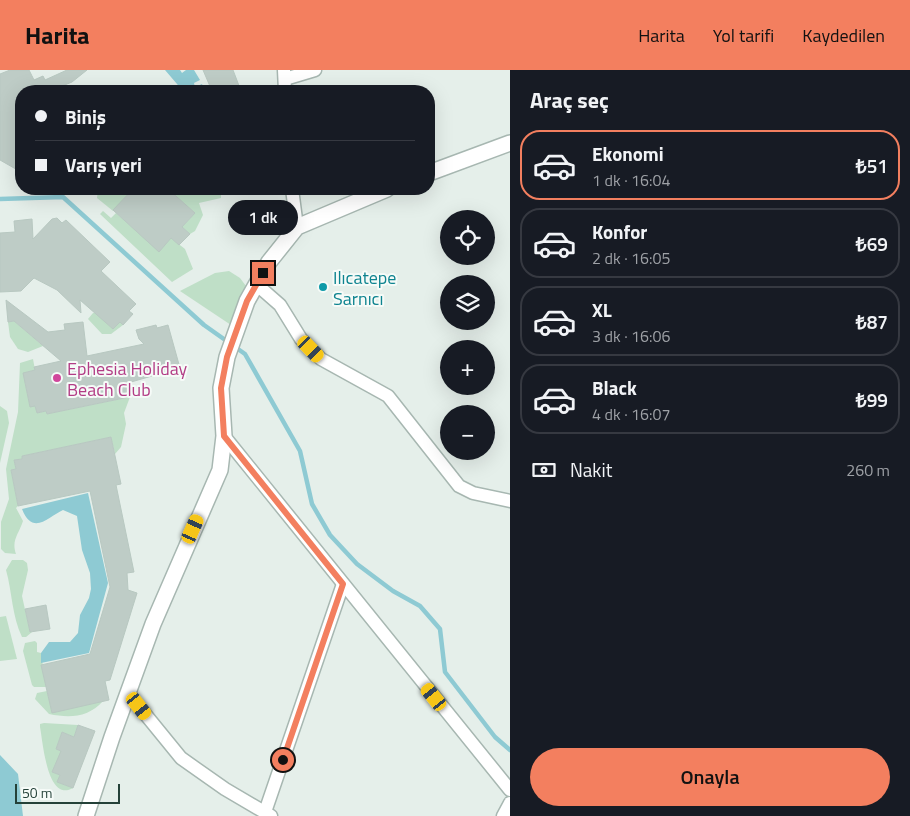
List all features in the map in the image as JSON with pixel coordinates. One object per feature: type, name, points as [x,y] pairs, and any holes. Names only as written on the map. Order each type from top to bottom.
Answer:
[{"type":"street","points":[[285,80],[315,70]]},
{"type":"street","points":[[435,171],[510,143]]},
{"type":"street","points":[[293,195],[298,227]]},
{"type":"street","points":[[86,816],[153,624],[220,470],[224,436],[221,388],[227,357],[247,301],[269,262],[298,227],[373,195]]},
{"type":"street","points":[[256,284],[280,305],[301,338],[321,359],[388,396],[459,486],[473,493],[510,501]]},
{"type":"street","points":[[224,436],[510,790]]},
{"type":"street","points":[[128,693],[181,758],[225,789],[268,814],[343,584]]},
{"type":"street","points":[[503,816],[510,804]]},
{"type":"green space","points":[[97,195],[127,195],[113,211],[97,198]]},
{"type":"green space","points":[[175,195],[221,195],[221,198],[199,203],[203,215],[195,231],[190,234],[182,227],[195,213]]},
{"type":"green space","points":[[103,211],[111,218],[116,213],[159,251],[171,238],[185,249],[193,269],[172,282],[100,214]]},
{"type":"green space","points":[[229,271],[240,278],[246,286],[231,325],[180,291],[215,273]]},
{"type":"green space","points":[[93,313],[96,313],[113,329],[120,322],[123,325],[111,334],[102,334],[88,319]]},
{"type":"green space","points":[[14,321],[43,346],[28,352],[18,349],[10,337],[8,322]]},
{"type":"green space","points":[[33,359],[35,370],[27,372],[29,381],[25,383],[30,406],[35,406],[37,413],[46,411],[47,414],[130,397],[124,413],[126,424],[121,447],[115,454],[111,437],[22,456],[22,459],[14,460],[16,469],[11,470],[18,506],[16,508],[23,521],[14,545],[16,554],[5,553],[1,549],[1,522],[9,499],[6,469],[18,412],[20,363]]},
{"type":"green space","points":[[0,406],[7,411],[9,423],[0,463]]},
{"type":"green space","points":[[12,560],[23,560],[27,563],[28,570],[22,596],[30,632],[32,632],[26,637],[22,637],[16,621],[6,570]]},
{"type":"green space","points":[[6,616],[17,659],[0,661],[0,617]]},
{"type":"green space","points":[[35,641],[37,643],[37,652],[41,653],[46,687],[34,687],[32,685],[23,651],[25,643]]},
{"type":"green space","points":[[47,691],[52,712],[103,701],[85,714],[64,716],[49,714],[35,699],[37,693]]},
{"type":"green space","points":[[40,724],[78,725],[74,737],[62,732],[56,749],[68,754],[57,761],[52,772],[60,775],[57,782],[73,788],[64,790],[57,787],[52,779],[45,757],[40,727]]},
{"type":"water","points":[[165,70],[180,70],[182,73],[186,70],[194,70],[200,80],[194,83],[194,85],[178,85]]},
{"type":"water","points":[[88,493],[108,583],[89,653],[41,663],[41,653],[49,642],[70,642],[78,633],[80,615],[89,598],[91,589],[90,573],[82,550],[77,516],[63,510],[47,520],[36,523],[31,522],[26,517],[22,509]]},
{"type":"water","points":[[0,755],[18,774],[23,816],[0,816]]},
{"type":"building","points":[[10,70],[29,70],[34,80],[43,76],[45,80],[67,70],[87,70],[72,82],[65,85],[15,85],[15,169],[0,160],[0,74]]},
{"type":"building","points":[[203,70],[233,70],[239,85],[209,85]]},
{"type":"building","points":[[127,195],[175,195],[195,213],[182,227],[190,234],[179,245],[171,238],[159,252],[113,210]]},
{"type":"building","points":[[57,218],[62,223],[66,220],[110,262],[101,271],[136,304],[129,311],[133,314],[123,325],[120,322],[113,329],[80,300],[81,313],[57,290],[34,278],[21,291],[0,292],[0,233],[15,232],[14,221],[32,219],[33,239],[52,219]]},
{"type":"building","points":[[6,300],[48,332],[65,330],[64,324],[83,322],[87,356],[144,344],[139,339],[136,330],[156,325],[157,328],[168,325],[180,368],[131,382],[134,396],[47,414],[46,411],[37,413],[35,406],[30,407],[23,373],[35,370],[34,367],[61,361],[14,321],[8,322]]},
{"type":"building","points":[[111,437],[121,484],[116,485],[134,572],[127,573],[128,590],[137,593],[110,680],[105,681],[109,700],[52,713],[41,665],[90,654],[110,587],[90,491],[18,506],[11,470],[16,469],[14,460],[22,459],[22,456]]},
{"type":"building","points":[[46,605],[50,629],[30,632],[25,609]]},
{"type":"building","points":[[78,725],[95,731],[73,788],[57,782],[60,775],[52,772],[61,751],[56,749],[62,732],[74,737]]},
{"type":"waterway","points":[[0,199],[63,197],[204,325],[245,354],[300,451],[312,504],[330,535],[357,564],[393,591],[420,606],[440,629],[445,672],[495,737],[510,750]]},
{"type":"place","name":"Ilıcatepe Sarnıcı","points":[[323,287]]},
{"type":"place","name":"Ephesia Holiday Beach Club","points":[[57,378]]},
{"type":"route","points":[[263,273],[247,301],[227,357],[221,388],[224,436],[343,584],[283,760]]}]
